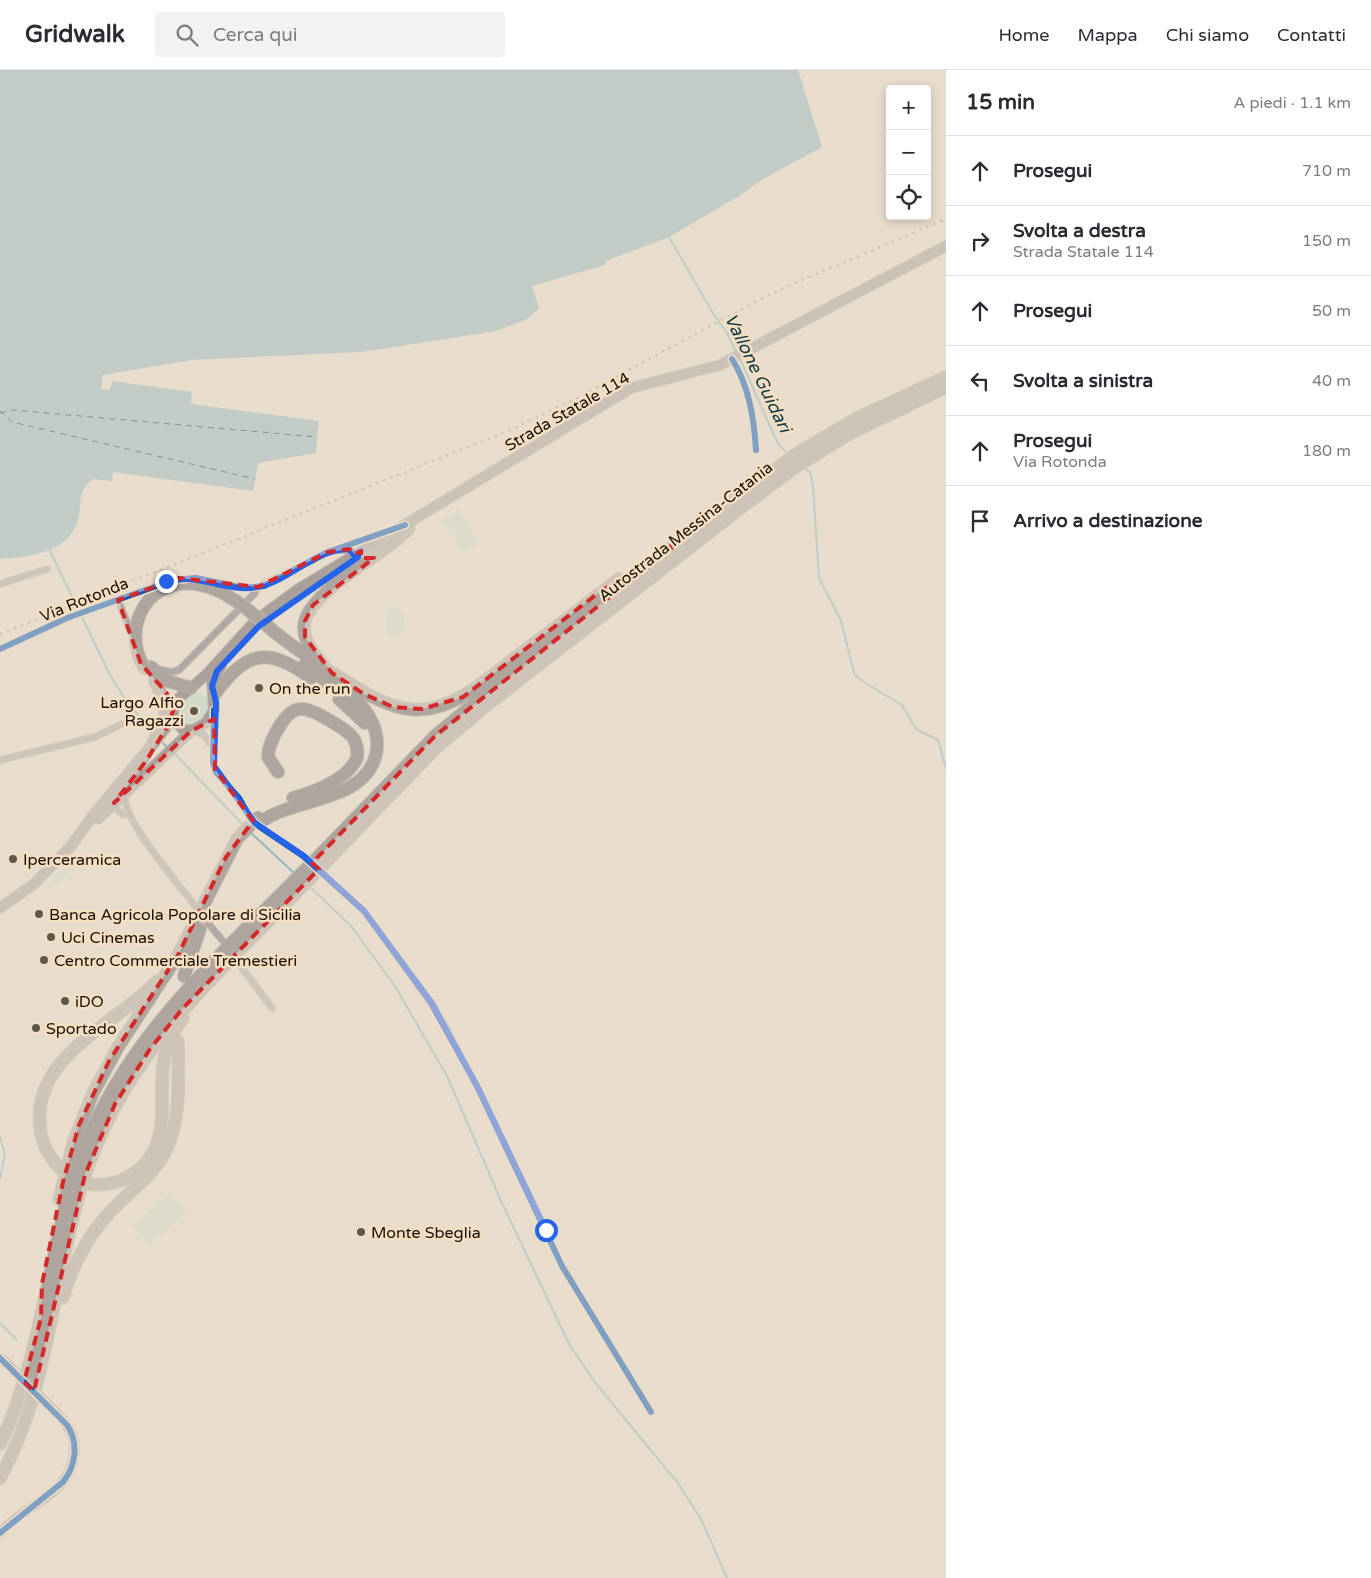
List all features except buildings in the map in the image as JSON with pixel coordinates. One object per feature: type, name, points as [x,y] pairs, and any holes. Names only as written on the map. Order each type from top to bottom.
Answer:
[{"type":"highway","points":[[791,464],[875,409],[946,377]]},
{"type":"highway","points":[[802,456],[946,387]]},
{"type":"highway","name":"Autostrada Messina-Catania","points":[[593,616],[685,538],[791,464]]},
{"type":"highway","name":"Autostrada Messina-Catania","points":[[593,616],[791,464]]},
{"type":"highway","points":[[260,819],[284,809],[333,796],[348,789],[366,774],[372,764],[378,742],[370,717],[362,704],[312,650],[304,627],[307,615],[328,584],[367,556],[401,538],[407,526]]},
{"type":"highway","points":[[275,636],[309,660],[374,699],[393,707],[422,709],[448,704],[474,689],[597,594],[685,538]]},
{"type":"highway","points":[[153,743],[164,720],[166,709],[148,668],[136,650],[135,625],[150,599],[169,586],[192,584],[208,587],[234,600],[341,694],[354,707],[365,723],[369,733],[370,745],[362,767],[341,784],[316,793],[299,796]]},
{"type":"highway","points":[[0,1478],[23,1426],[41,1367],[80,1189],[98,1140],[128,1080],[163,1032],[190,1001],[318,864],[388,782],[435,736],[482,697],[593,616]]},
{"type":"highway","points":[[214,694],[230,674],[244,663],[262,657],[273,658],[284,661],[303,672],[346,704],[365,723]]},
{"type":"highway","points":[[148,668],[165,680],[191,688]]},
{"type":"highway","points":[[154,680],[168,694],[173,710]]},
{"type":"highway","points":[[41,1318],[42,1284],[63,1182],[79,1124],[109,1061],[174,963],[239,841],[276,804],[299,796],[340,776],[351,767],[356,758],[357,747],[353,738],[314,713],[299,708],[292,712],[274,736],[268,757],[278,772]]},
{"type":"highway","points":[[184,976],[196,938],[239,841]]},
{"type":"highway","points":[[89,1184],[109,1184],[122,1180],[137,1171],[151,1157],[162,1127],[164,1059],[176,1028],[194,1004],[269,928],[283,901]]},
{"type":"highway","points":[[0,1444],[26,1376],[71,1185],[106,1099],[137,1049],[172,1006],[283,901]]},
{"type":"highway","points":[[62,1170],[46,1149],[40,1131],[41,1104],[51,1078],[78,1045],[142,994],[174,963]]},
{"type":"highway","points":[[41,1367],[52,1346],[64,1293],[77,1257],[102,1222],[154,1168],[169,1144],[177,1107],[178,1041]]},
{"type":"main road","name":"Strada Statale 114","points":[[407,526],[631,388],[709,369],[946,246]]},
{"type":"main road","points":[[80,835],[100,817],[168,724],[179,698],[263,615],[297,590],[367,556]]},
{"type":"main road","points":[[0,908],[46,873],[110,801],[125,793],[181,738],[206,723],[214,710],[214,674],[252,632],[328,584]]},
{"type":"main road","points":[[191,688],[202,688],[214,694]]},
{"type":"main road","points":[[173,710],[175,722],[180,727],[192,731]]},
{"type":"street","points":[[736,356],[754,421],[756,450]]},
{"type":"street","name":"Via Rotonda","points":[[0,650],[67,618],[179,578],[196,578],[244,588],[258,587],[328,552],[407,526]]},
{"type":"street","points":[[354,542],[367,556]]},
{"type":"street","points":[[328,552],[349,549],[367,556]]},
{"type":"street","points":[[0,584],[47,568]]},
{"type":"street","points":[[118,600],[142,655],[157,669],[171,672],[182,667],[222,624],[254,594],[258,587]]},
{"type":"street","points":[[214,710],[214,769],[239,798],[251,819],[264,831],[304,856],[364,911],[432,1003],[477,1086],[562,1266],[651,1412]]},
{"type":"street","points":[[0,760],[95,737],[122,724]]},
{"type":"street","points":[[192,731],[204,735],[213,747]]},
{"type":"street","points":[[125,793],[125,814]]},
{"type":"street","points":[[110,801],[131,821],[199,910]]},
{"type":"street","points":[[100,817],[125,814]]},
{"type":"street","points":[[208,923],[222,940]]},
{"type":"street","points":[[239,964],[272,1008]]},
{"type":"street","points":[[0,1358],[59,1416],[70,1429],[74,1438],[74,1459],[70,1471],[56,1489],[0,1533]]},
{"type":"highlighted area","points":[[685,537],[435,736],[312,863],[319,869],[183,1008],[150,1049],[115,1104],[85,1175],[34,1391],[24,1382],[41,1318],[42,1284],[63,1182],[79,1125],[109,1061],[178,955],[226,857],[253,821],[215,769],[214,719],[191,731],[114,803],[146,761],[169,724],[174,707],[166,692],[141,664],[118,600],[179,578],[258,587],[328,552],[349,549],[355,554],[361,551],[361,558],[374,558],[313,605],[305,621],[305,637],[332,673],[364,694],[393,707],[422,709],[463,697],[597,594]]},
{"type":"green space","points":[[459,509],[480,542],[463,553],[442,520]]},
{"type":"green space","points":[[390,606],[398,609],[404,616],[404,630],[395,636],[389,634],[386,629],[387,617],[385,608]]},
{"type":"green space","points":[[200,692],[209,698],[208,713],[202,720],[193,725],[181,722],[177,712],[182,702],[190,695]]},
{"type":"green space","points":[[71,859],[74,859],[78,867],[54,885],[50,880]]},
{"type":"green space","points":[[171,1192],[188,1212],[149,1245],[132,1225]]},
{"type":"water","points":[[0,70],[798,70],[822,147],[763,179],[739,196],[669,237],[606,261],[605,265],[532,286],[539,308],[527,319],[496,331],[361,352],[192,360],[103,375],[101,389],[110,390],[112,381],[192,392],[191,404],[319,421],[316,453],[258,463],[253,491],[113,472],[112,481],[93,479],[84,488],[78,520],[66,540],[46,551],[23,557],[0,559]]},
{"type":"waterway","name":"Vallone Guidari","points":[[669,237],[714,315],[727,333],[736,352]]},
{"type":"waterway","name":"Vallone Guidari","points":[[740,359],[778,444],[788,454]]},
{"type":"waterway","name":"Vallone Guidari","points":[[805,468],[810,472],[813,485],[819,578],[841,621],[854,673],[862,681],[902,705],[916,729],[938,740],[946,769]]},
{"type":"waterway","points":[[49,549],[79,611]]},
{"type":"waterway","points":[[81,615],[110,675],[125,699],[152,732]]},
{"type":"waterway","points":[[163,743],[168,748]]},
{"type":"waterway","points":[[174,753],[243,825]]},
{"type":"waterway","points":[[250,832],[294,873]]},
{"type":"waterway","points":[[309,886],[352,927],[396,988],[447,1076],[502,1203],[570,1346],[598,1386],[677,1482],[701,1519],[727,1578]]},
{"type":"waterway","points":[[0,1137],[5,1154],[0,1179]]},
{"type":"waterway","points":[[0,1323],[16,1339]]},
{"type":"ferry route","points":[[0,413],[13,410],[317,437]]},
{"type":"ferry route","points":[[0,411],[12,422],[255,479]]},
{"type":"railway","points":[[0,634],[508,431],[571,401],[772,293],[946,219]]},
{"type":"cycle path","points":[[732,359],[747,391],[754,426],[756,450]]},
{"type":"cycle path","points":[[0,649],[67,618],[173,580],[196,578],[244,588],[264,586],[328,552],[405,525]]},
{"type":"cycle path","points":[[214,710],[213,763],[216,772],[239,798],[251,819],[303,856],[364,911],[431,1003],[477,1086],[562,1266],[651,1412]]},
{"type":"cycle path","points":[[0,1358],[67,1425],[71,1432],[74,1447],[71,1469],[63,1482],[0,1533]]},
{"type":"place","name":"On the run","points":[[259,688]]},
{"type":"place","name":"Largo Alfio Ragazzi","points":[[194,711]]},
{"type":"place","name":"Iperceramica","points":[[13,859]]},
{"type":"place","name":"Banca Agricola Popolare di Sicilia","points":[[39,914]]},
{"type":"place","name":"Uci Cinemas","points":[[51,937]]},
{"type":"place","name":"Centro Commerciale Tremestieri","points":[[44,960]]},
{"type":"place","name":"iDO","points":[[65,1001]]},
{"type":"place","name":"Sportado","points":[[36,1028]]},
{"type":"place","name":"Monte Sbeglia","points":[[361,1232]]},
{"type":"route","points":[[166,581],[190,578],[238,587],[258,587],[272,582],[328,552],[349,549],[354,555],[361,551],[358,557],[259,626],[220,666],[213,678],[212,686],[216,702],[213,747],[214,769],[239,798],[255,823],[264,831],[304,856],[364,911],[432,1003],[477,1086],[546,1230]]}]
